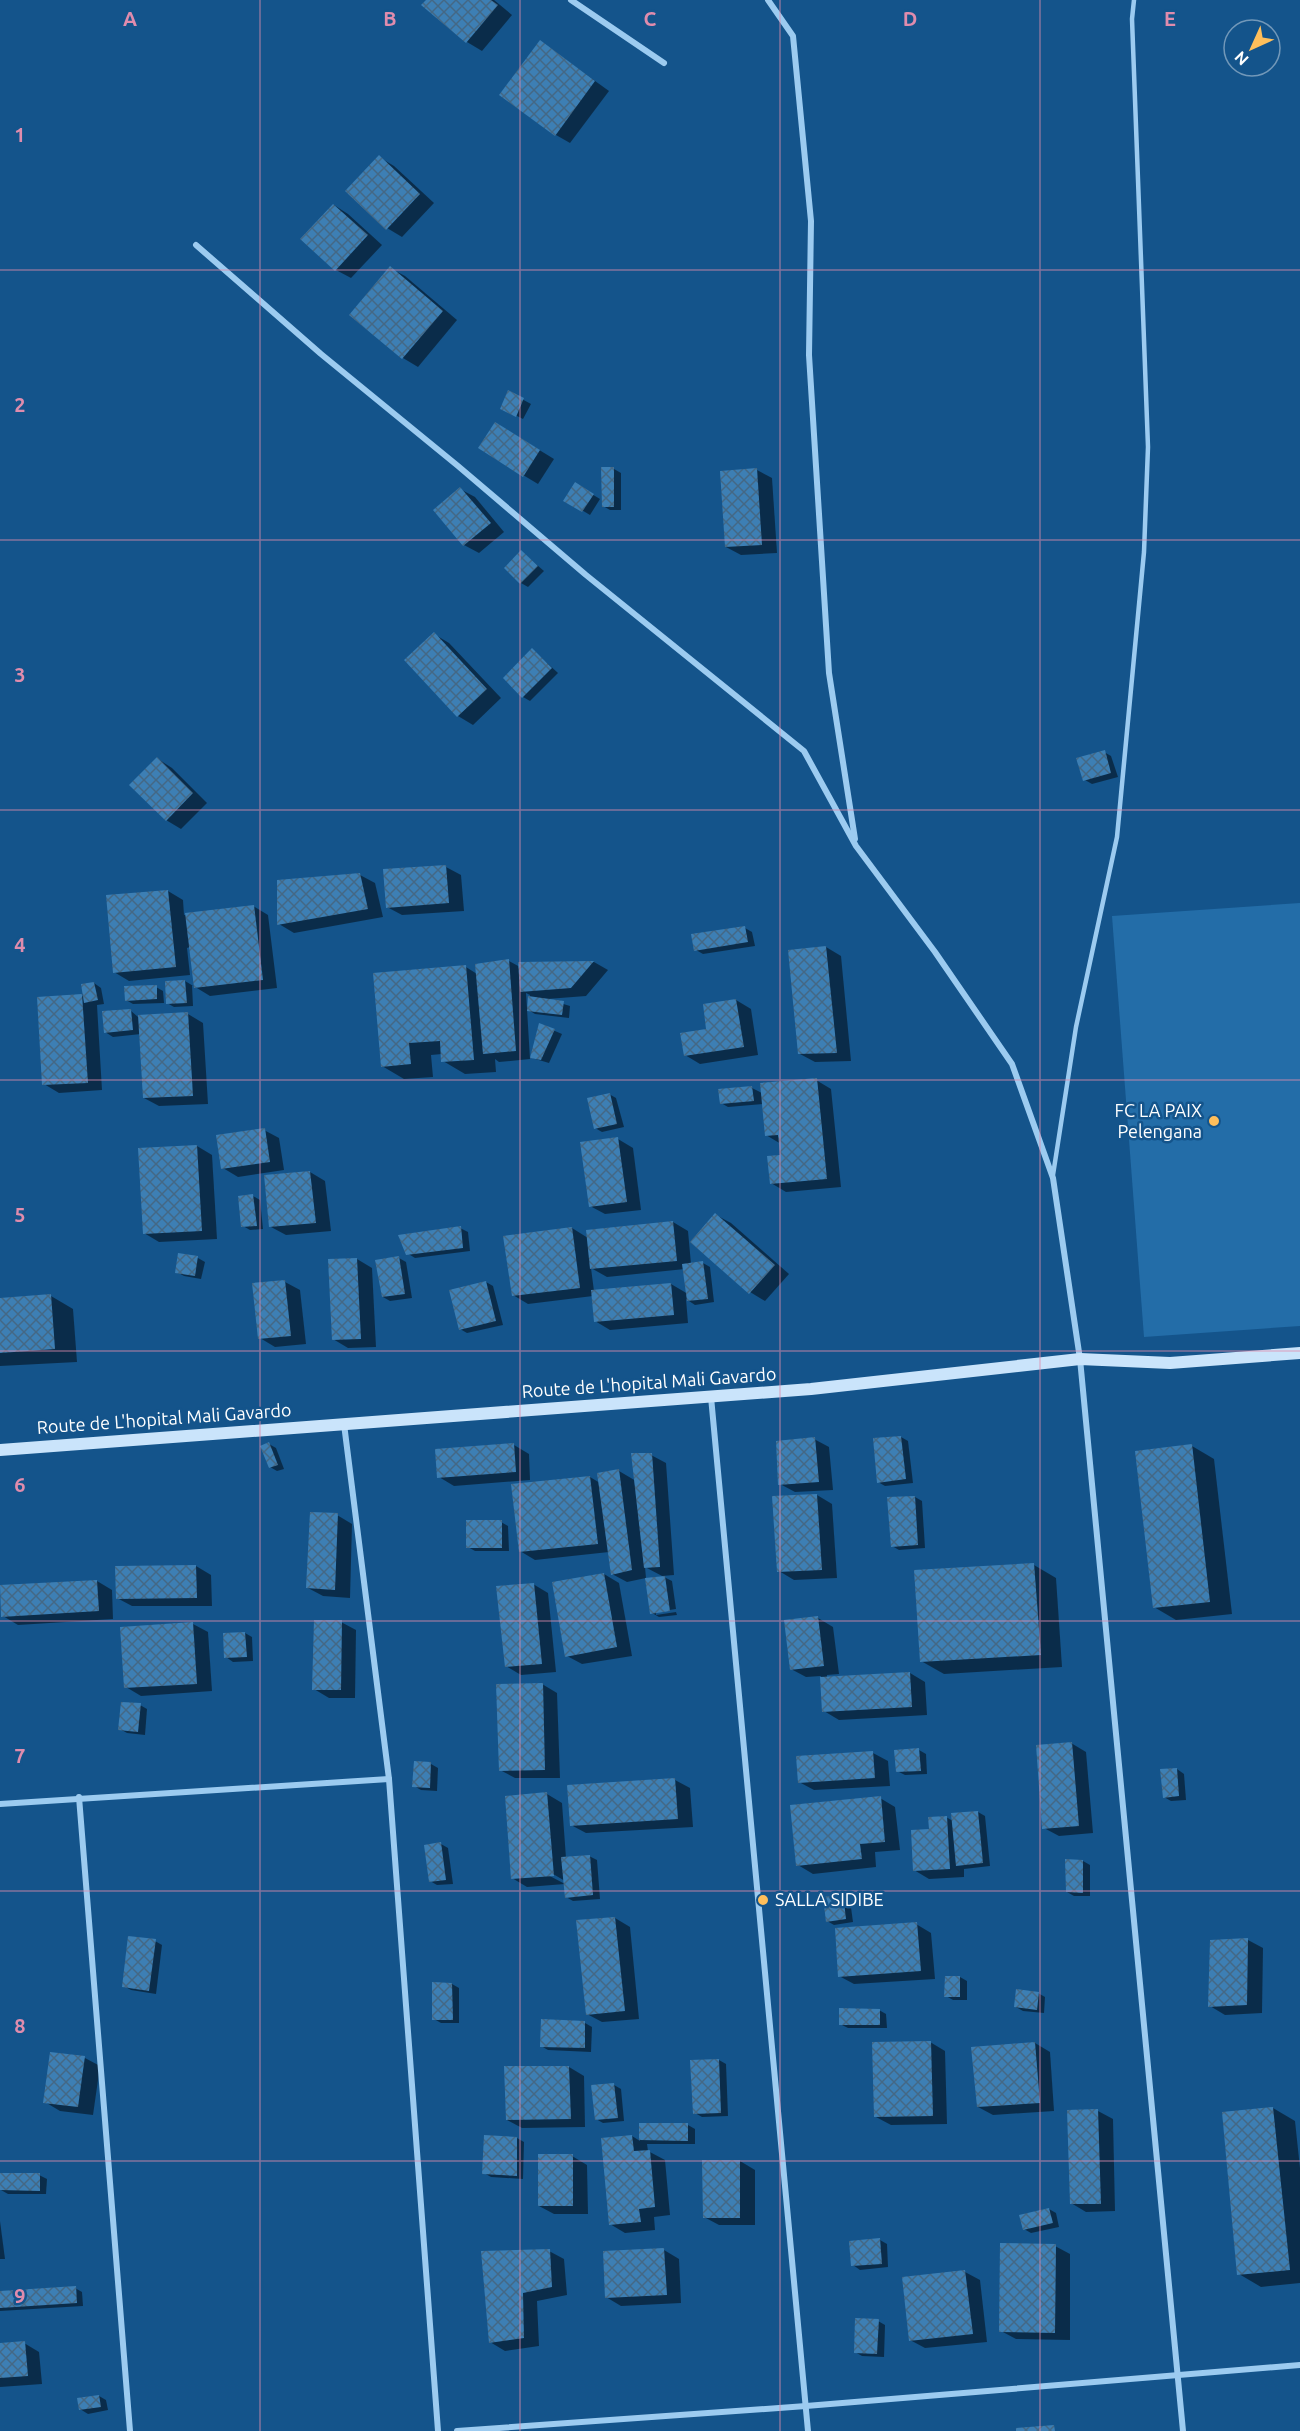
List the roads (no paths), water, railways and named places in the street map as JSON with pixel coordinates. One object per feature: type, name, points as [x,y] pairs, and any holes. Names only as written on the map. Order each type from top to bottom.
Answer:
[{"type":"main road","name":"Route de L'hopital Mali Gavardo","points":[[0,1450],[811,1389],[1080,1359],[1170,1363],[1300,1353]]},
{"type":"street","points":[[571,0],[664,63]]},
{"type":"street","points":[[768,0],[793,36],[811,221],[809,355],[828,673],[856,846]]},
{"type":"street","points":[[196,245],[321,354],[586,575],[804,751],[856,846],[935,952],[1012,1064],[1053,1178],[1080,1359],[1183,2431]]},
{"type":"street","points":[[711,1397],[808,2431]]},
{"type":"street","points":[[344,1424],[389,1779],[438,2431]]},
{"type":"street","points":[[0,1804],[79,1797],[389,1779]]},
{"type":"street","points":[[79,1797],[130,2431]]},
{"type":"street","points":[[457,2431],[806,2406],[1300,2365]]},
{"type":"lane","points":[[1053,1178],[1076,1027],[1117,837],[1144,552],[1148,447],[1132,19],[1134,0]]},
{"type":"place","name":"FC LA PAIX Pelengana","points":[[1214,1121]]},
{"type":"place","name":"SALLA SIDIBE","points":[[763,1900]]}]
